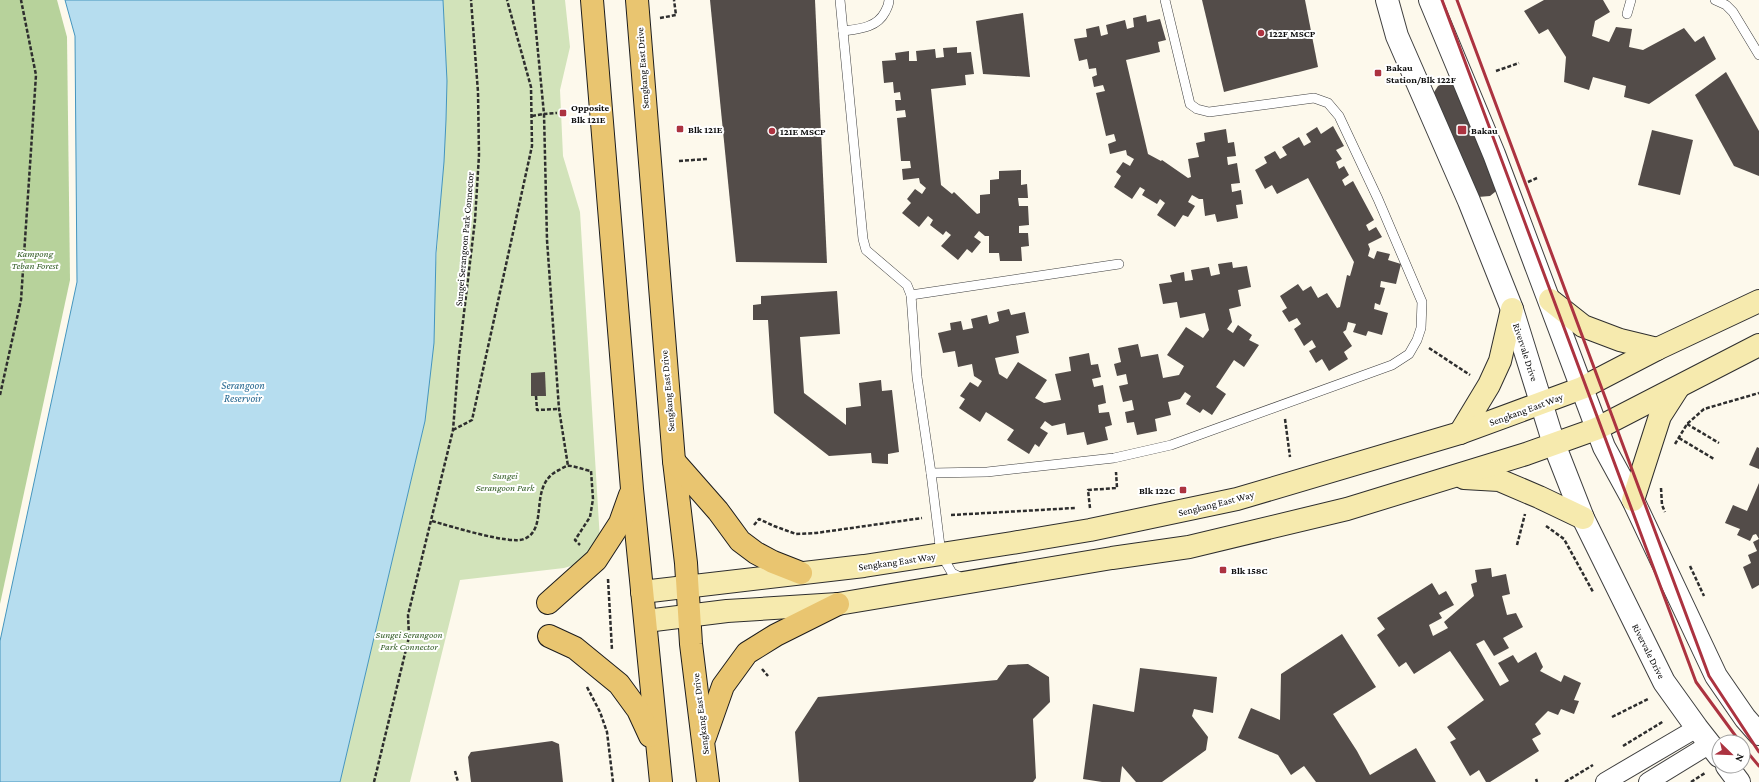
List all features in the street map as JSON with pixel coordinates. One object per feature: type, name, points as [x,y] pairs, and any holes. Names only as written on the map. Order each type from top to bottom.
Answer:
[{"type":"main road","points":[[592,0],[632,489],[661,782]]},
{"type":"main road","name":"Sengkang East Drive","points":[[637,0],[674,461],[686,562],[689,616],[708,782]]},
{"type":"main road","points":[[1550,300],[1582,326],[1620,340],[1657,349]]},
{"type":"main road","name":"Sengkang East Way","points":[[642,592],[801,572],[864,566],[941,554],[1090,530],[1238,499],[1460,434],[1582,388],[1657,349],[1759,301]]},
{"type":"main road","points":[[1460,434],[1489,385],[1500,361],[1512,309]]},
{"type":"main road","points":[[646,621],[785,606],[838,604],[1188,547],[1347,509],[1554,444],[1596,429],[1759,345]]},
{"type":"main road","points":[[1633,500],[1660,416],[1679,387]]},
{"type":"main road","points":[[674,461],[718,510],[740,541],[756,553],[773,562],[801,572]]},
{"type":"main road","points":[[1451,477],[1499,480],[1539,496],[1583,518]]},
{"type":"main road","points":[[548,603],[602,564],[620,523],[632,489]]},
{"type":"main road","points":[[704,742],[723,686],[747,653],[776,635],[838,604]]},
{"type":"main road","points":[[549,636],[575,648],[619,684],[638,710],[658,754]]},
{"type":"street","name":"Rivervale Drive","points":[[1387,0],[1397,36],[1469,201],[1512,309],[1554,444],[1583,518],[1664,682],[1709,743]]},
{"type":"street","points":[[1430,0],[1494,154],[1604,447],[1633,500],[1716,676],[1745,718],[1759,734]]},
{"type":"street","points":[[1605,782],[1709,743]]},
{"type":"street","points":[[1648,782],[1709,743]]},
{"type":"street","points":[[1732,774],[1739,782]]},
{"type":"lane","points":[[840,0],[863,239],[866,250],[907,285],[911,295],[917,377],[941,554],[952,573],[968,582]]},
{"type":"lane","points":[[843,31],[857,29],[876,23],[883,16],[889,4],[889,0]]},
{"type":"lane","points":[[931,473],[988,472],[1114,458],[1171,445],[1392,364],[1409,354],[1417,340],[1421,328],[1422,302],[1378,198],[1339,116],[1328,103],[1314,98],[1209,112],[1197,109],[1190,104],[1165,0]]},
{"type":"lane","points":[[1627,14],[1631,0]]},
{"type":"lane","points":[[1715,0],[1726,5],[1733,12],[1759,55]]},
{"type":"lane","points":[[911,295],[1119,264]]},
{"type":"path","points":[[0,395],[21,300],[36,74],[21,0]]},
{"type":"path","name":"Sungei Serangoon Park Connector","points":[[374,782],[410,638],[408,615],[453,430],[459,355],[476,220],[479,155],[477,84],[471,0]]},
{"type":"path","points":[[453,430],[472,420],[532,146],[531,87],[507,0]]},
{"type":"path","points":[[533,0],[544,114],[547,240],[558,409],[568,466]]},
{"type":"path","points":[[656,18],[676,15],[674,0]]},
{"type":"path","points":[[1496,71],[1519,63]]},
{"type":"path","points":[[532,116],[557,113]]},
{"type":"path","points":[[679,161],[707,159]]},
{"type":"path","points":[[1417,340],[1472,376]]},
{"type":"path","points":[[1672,449],[1686,424],[1704,409],[1759,393]]},
{"type":"path","points":[[536,396],[537,410],[558,409]]},
{"type":"path","points":[[1283,404],[1290,457]]},
{"type":"path","points":[[1686,424],[1720,443]]},
{"type":"path","points":[[1679,438],[1714,459]]},
{"type":"path","points":[[432,521],[510,540],[525,539],[532,533],[537,524],[540,493],[545,481],[552,473],[568,466],[591,471],[593,499],[590,517],[575,540],[602,564],[613,654],[586,686],[600,712],[607,732],[613,782]]},
{"type":"path","points":[[1661,482],[1662,505],[1667,516]]},
{"type":"path","points":[[1517,545],[1525,515]]},
{"type":"path","points":[[1688,562],[1707,603]]},
{"type":"path","points":[[1612,717],[1648,699]]},
{"type":"path","points":[[455,771],[458,782]]},
{"type":"green space","name":"Kampong Teban Forest","points":[[0,0],[57,0],[67,37],[70,280],[0,604]]},
{"type":"green space","name":"Sungei Serangoon Park","points":[[443,0],[565,0],[570,47],[560,90],[563,156],[580,212],[601,557],[564,568],[460,580],[410,782],[340,782],[425,421],[446,120],[447,81]]},
{"type":"water","name":"Serangoon Reservoir","points":[[65,0],[443,0],[447,81],[446,120],[436,253],[434,343],[425,421],[340,782],[0,782],[0,641],[77,282],[75,36]]},
{"type":"building","name":"121E MSCP","points":[[710,0],[815,0],[827,263],[736,262]]},
{"type":"building","name":"122F MSCP","points":[[1202,0],[1305,0],[1318,67],[1224,92]]},
{"type":"building","points":[[1544,0],[1603,0],[1610,12],[1595,21],[1592,36],[1609,42],[1616,27],[1632,29],[1629,47],[1643,50],[1684,28],[1695,42],[1704,36],[1716,59],[1649,104],[1624,97],[1626,86],[1593,77],[1589,90],[1564,82],[1566,57],[1548,29],[1539,34],[1524,11]]},
{"type":"building","points":[[1023,13],[1030,77],[983,74],[976,21]]},
{"type":"building","points":[[1146,15],[1147,22],[1160,19],[1166,40],[1158,42],[1160,52],[1126,60],[1148,154],[1161,161],[1162,160],[1188,178],[1191,177],[1188,159],[1199,157],[1196,143],[1205,141],[1204,133],[1226,129],[1228,143],[1234,142],[1236,156],[1227,157],[1228,165],[1237,163],[1240,183],[1231,184],[1232,192],[1241,190],[1243,204],[1236,205],[1238,218],[1217,222],[1215,214],[1205,216],[1203,199],[1199,199],[1192,195],[1188,202],[1195,206],[1188,217],[1183,215],[1175,227],[1157,215],[1165,203],[1160,199],[1157,204],[1142,195],[1145,190],[1140,187],[1132,199],[1114,187],[1121,176],[1116,172],[1123,162],[1130,166],[1134,159],[1127,155],[1126,150],[1110,154],[1108,144],[1116,141],[1114,134],[1106,136],[1096,93],[1105,91],[1103,85],[1094,87],[1092,77],[1097,75],[1096,68],[1089,69],[1087,59],[1079,61],[1074,39],[1087,37],[1086,29],[1099,26],[1101,36],[1108,34],[1106,25],[1125,20],[1127,29],[1134,27],[1133,18]]},
{"type":"building","points":[[957,47],[957,53],[971,52],[974,74],[965,75],[966,85],[931,89],[941,185],[952,194],[954,192],[977,214],[980,213],[980,195],[990,194],[990,180],[999,179],[999,171],[1021,170],[1021,185],[1027,184],[1028,198],[1018,198],[1019,206],[1028,206],[1029,225],[1019,226],[1019,233],[1028,233],[1029,246],[1021,247],[1022,261],[1000,261],[999,253],[989,253],[989,236],[985,236],[979,231],[974,237],[981,242],[972,253],[967,249],[958,260],[941,246],[951,235],[946,231],[943,235],[930,225],[933,220],[928,216],[919,227],[902,213],[911,203],[907,199],[915,189],[922,194],[926,188],[920,183],[919,178],[903,180],[902,169],[911,168],[910,161],[901,161],[897,118],[906,117],[905,110],[896,111],[895,100],[901,100],[900,92],[894,93],[893,82],[884,83],[882,61],[896,60],[895,53],[909,51],[909,61],[917,61],[916,51],[935,49],[936,58],[944,57],[943,48]]},
{"type":"building","points":[[1726,72],[1759,131],[1759,176],[1734,166],[1695,95]]},
{"type":"building","name":"Bakau","points":[[1449,81],[1456,81],[1500,188],[1490,196],[1478,197],[1431,97],[1438,86]]},
{"type":"building","points":[[1333,126],[1344,146],[1336,150],[1342,159],[1336,162],[1339,169],[1344,166],[1349,175],[1342,180],[1345,186],[1353,181],[1374,220],[1366,225],[1369,231],[1376,227],[1382,237],[1368,244],[1370,249],[1368,256],[1374,259],[1377,251],[1390,254],[1388,260],[1401,264],[1396,284],[1381,281],[1380,287],[1385,288],[1380,305],[1375,303],[1374,309],[1388,313],[1382,335],[1368,331],[1366,336],[1353,332],[1356,324],[1348,322],[1346,330],[1343,332],[1352,346],[1344,352],[1348,359],[1329,371],[1322,359],[1316,363],[1309,351],[1316,347],[1312,340],[1304,346],[1294,329],[1301,324],[1297,318],[1289,322],[1282,311],[1287,308],[1280,296],[1298,284],[1303,291],[1311,286],[1318,298],[1327,293],[1337,308],[1340,307],[1347,275],[1350,276],[1354,262],[1308,178],[1277,194],[1272,185],[1265,189],[1255,170],[1267,163],[1264,157],[1275,151],[1280,159],[1287,155],[1282,147],[1299,137],[1304,146],[1311,142],[1306,134],[1317,127],[1321,134]]},
{"type":"building","points":[[1652,130],[1693,140],[1680,195],[1638,185]]},
{"type":"building","points":[[1232,262],[1233,268],[1247,266],[1251,287],[1238,290],[1241,306],[1229,309],[1232,322],[1227,329],[1233,333],[1238,325],[1252,335],[1249,340],[1259,345],[1244,367],[1234,360],[1216,387],[1226,394],[1212,415],[1203,409],[1200,413],[1186,404],[1191,396],[1185,392],[1180,399],[1168,402],[1171,415],[1155,419],[1157,431],[1137,435],[1134,422],[1127,423],[1125,412],[1134,410],[1132,400],[1123,402],[1119,386],[1128,384],[1126,374],[1117,376],[1114,364],[1121,362],[1118,348],[1138,344],[1141,357],[1158,354],[1163,378],[1179,375],[1184,366],[1167,355],[1186,327],[1203,338],[1209,330],[1205,313],[1180,318],[1177,302],[1163,304],[1159,284],[1172,282],[1170,275],[1184,272],[1185,281],[1193,280],[1191,270],[1209,267],[1211,276],[1220,274],[1218,264]]},
{"type":"building","points":[[837,291],[840,334],[800,337],[804,393],[846,425],[846,408],[861,406],[859,383],[881,380],[882,391],[892,390],[899,452],[888,454],[888,464],[872,463],[871,453],[829,456],[774,413],[768,320],[753,320],[753,305],[761,304],[761,296]]},
{"type":"building","points":[[1009,309],[1011,315],[1025,312],[1029,333],[1016,336],[1019,353],[995,358],[999,374],[1007,379],[1018,362],[1047,380],[1035,398],[1044,403],[1061,400],[1055,374],[1071,371],[1069,357],[1089,353],[1091,365],[1098,364],[1101,377],[1092,379],[1094,387],[1103,385],[1106,403],[1098,405],[1099,413],[1109,412],[1112,425],[1105,427],[1108,440],[1087,445],[1084,432],[1067,435],[1065,423],[1052,426],[1045,421],[1040,428],[1048,433],[1039,447],[1035,444],[1029,454],[1007,440],[1014,430],[986,412],[980,422],[959,408],[965,399],[960,396],[970,382],[978,387],[982,381],[974,376],[972,364],[958,367],[955,351],[943,353],[938,333],[951,330],[950,323],[961,321],[963,330],[973,328],[971,319],[987,315],[989,324],[999,321],[997,312]]},
{"type":"building","points":[[545,372],[546,396],[531,396],[531,373]]},
{"type":"building","points":[[1757,447],[1759,448],[1759,469],[1749,465]]},
{"type":"building","points":[[1759,483],[1759,539],[1756,534],[1753,535],[1750,541],[1737,535],[1740,529],[1725,523],[1733,505],[1747,511]]},
{"type":"building","points":[[1759,539],[1759,585],[1752,589],[1743,567],[1751,563],[1748,555],[1757,551],[1753,542]]},
{"type":"building","points":[[1491,568],[1492,577],[1506,574],[1510,594],[1502,596],[1507,615],[1516,613],[1523,627],[1503,638],[1509,648],[1494,656],[1484,640],[1476,644],[1500,686],[1509,681],[1498,663],[1513,655],[1518,663],[1536,652],[1543,667],[1540,671],[1561,682],[1564,675],[1581,683],[1574,700],[1579,701],[1574,714],[1561,709],[1558,715],[1548,711],[1535,724],[1541,734],[1532,739],[1539,751],[1490,782],[1486,782],[1479,770],[1470,776],[1450,742],[1456,739],[1447,727],[1484,700],[1450,651],[1414,674],[1406,662],[1399,667],[1377,635],[1385,629],[1377,618],[1432,583],[1439,595],[1446,591],[1454,605],[1439,613],[1442,618],[1429,625],[1433,636],[1448,628],[1444,622],[1474,596],[1471,584],[1477,582],[1475,570]]},
{"type":"building","points":[[1342,634],[1376,687],[1333,714],[1357,751],[1370,775],[1416,748],[1436,782],[1316,782],[1304,766],[1291,775],[1278,755],[1238,738],[1251,708],[1280,720],[1281,674]]},
{"type":"building","points":[[1028,664],[1049,677],[1050,702],[1033,719],[1036,778],[1033,782],[799,782],[795,732],[818,697],[997,680],[1008,665]]},
{"type":"building","points":[[1140,668],[1217,677],[1213,713],[1194,709],[1192,716],[1208,737],[1206,750],[1162,782],[1136,782],[1122,766],[1120,782],[1102,782],[1083,779],[1093,704],[1134,712]]},
{"type":"building","points":[[552,741],[559,744],[563,782],[471,782],[468,757],[471,752]]},
{"type":"railway","points":[[1442,0],[1696,682],[1734,734]]},
{"type":"railway","points":[[1457,0],[1709,676],[1759,752]]},
{"type":"railway","points":[[1751,756],[1759,766]]},
{"type":"place","name":"122F MSCP","points":[[1261,33]]},
{"type":"place","name":"Bakau Station/Blk 122F","points":[[1378,73]]},
{"type":"place","name":"Opposite Blk 121E","points":[[563,113]]},
{"type":"place","name":"Blk 121E","points":[[680,129]]},
{"type":"place","name":"Bakau","points":[[1462,130]]},
{"type":"place","name":"121E MSCP","points":[[772,131]]},
{"type":"place","name":"Blk 122C","points":[[1183,490]]},
{"type":"place","name":"Blk 158C","points":[[1223,570]]}]
